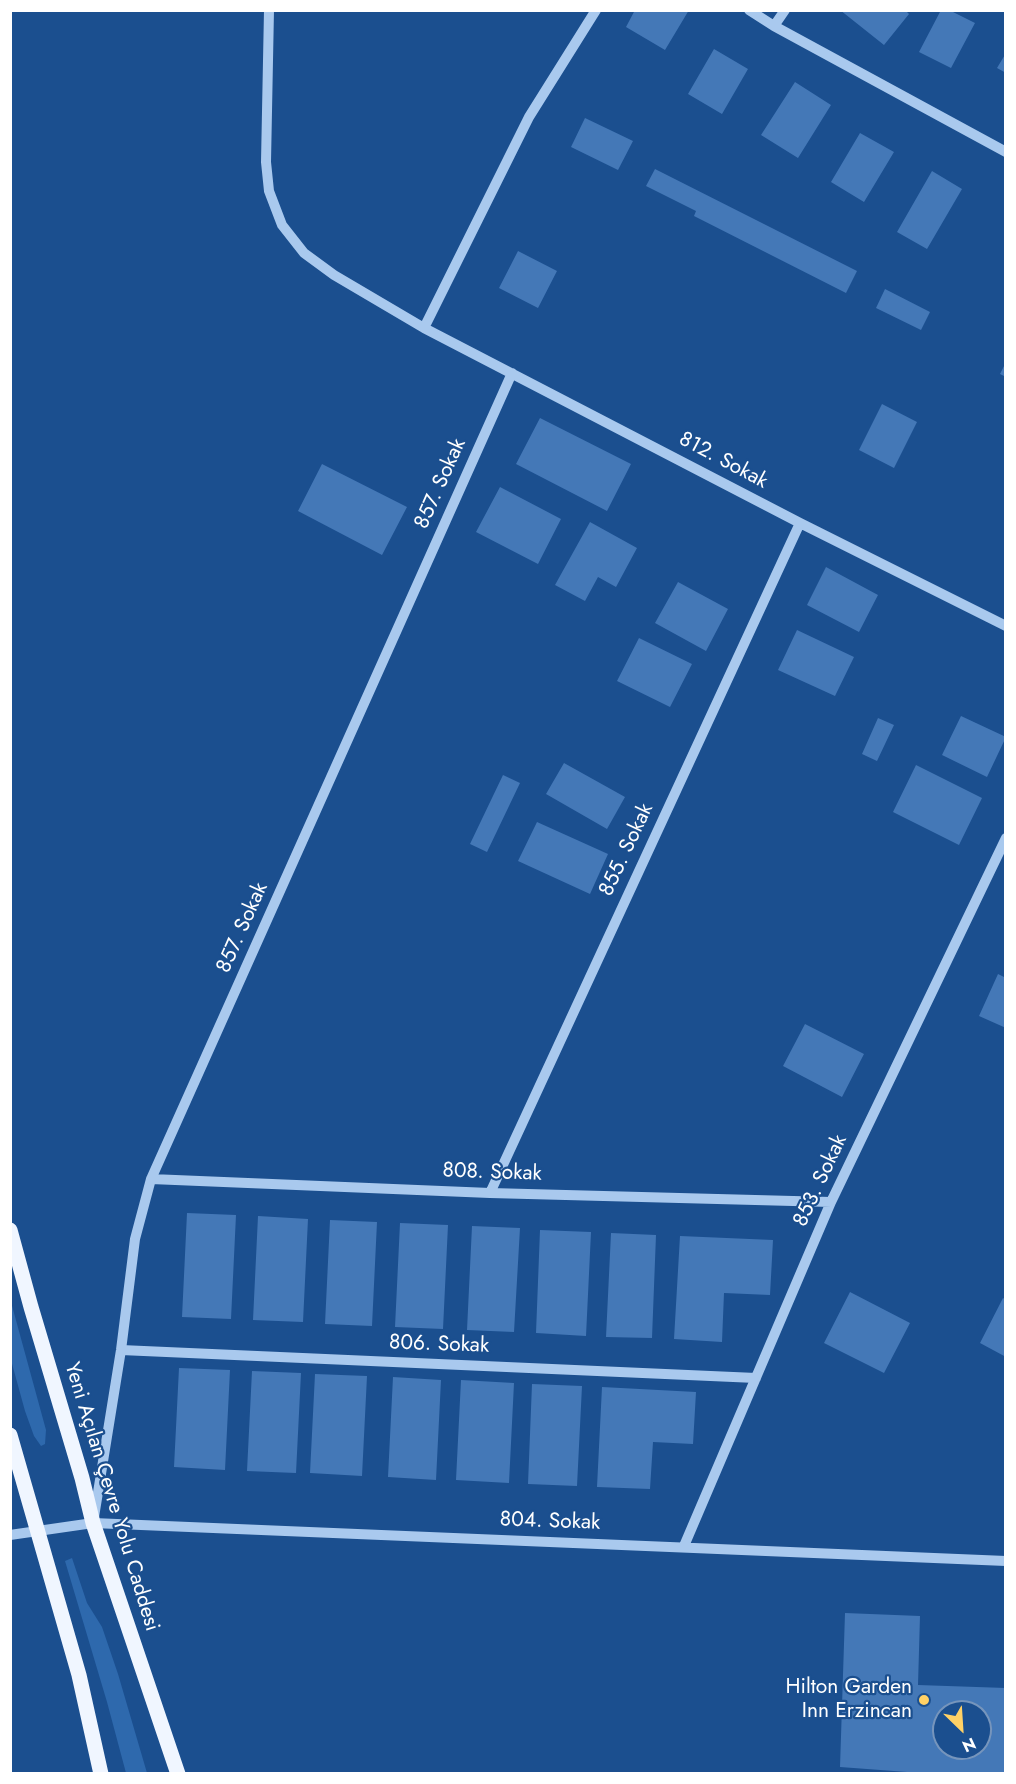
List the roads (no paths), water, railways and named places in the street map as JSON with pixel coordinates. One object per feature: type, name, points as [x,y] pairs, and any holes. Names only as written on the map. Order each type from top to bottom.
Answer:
[{"type":"main road","name":"Yeni Açılan Çevre Yolu Caddesi","points":[[10,1230],[93,1523],[178,1773]]},
{"type":"main road","points":[[10,1435],[79,1675],[101,1773]]},
{"type":"street","name":"812. Sokak","points":[[269,10],[266,162],[269,191],[282,225],[304,253],[334,275],[424,328],[800,523],[1005,626]]},
{"type":"street","points":[[424,328],[529,117],[596,10]]},
{"type":"street","points":[[749,10],[774,26],[1005,152]]},
{"type":"street","points":[[774,26],[785,10]]},
{"type":"street","name":"857. Sokak","points":[[93,1523],[135,1239],[151,1179],[512,373]]},
{"type":"street","name":"855. Sokak","points":[[490,1193],[800,523]]},
{"type":"street","name":"853. Sokak","points":[[684,1546],[831,1202],[1005,838]]},
{"type":"street","name":"808. Sokak","points":[[151,1179],[490,1193],[831,1202]]},
{"type":"street","name":"806. Sokak","points":[[120,1350],[756,1378]]},
{"type":"street","name":"804. Sokak","points":[[10,1535],[93,1523],[1005,1561]]},
{"type":"place","name":"Hilton Garden Inn Erzincan","points":[[924,1700]]}]
